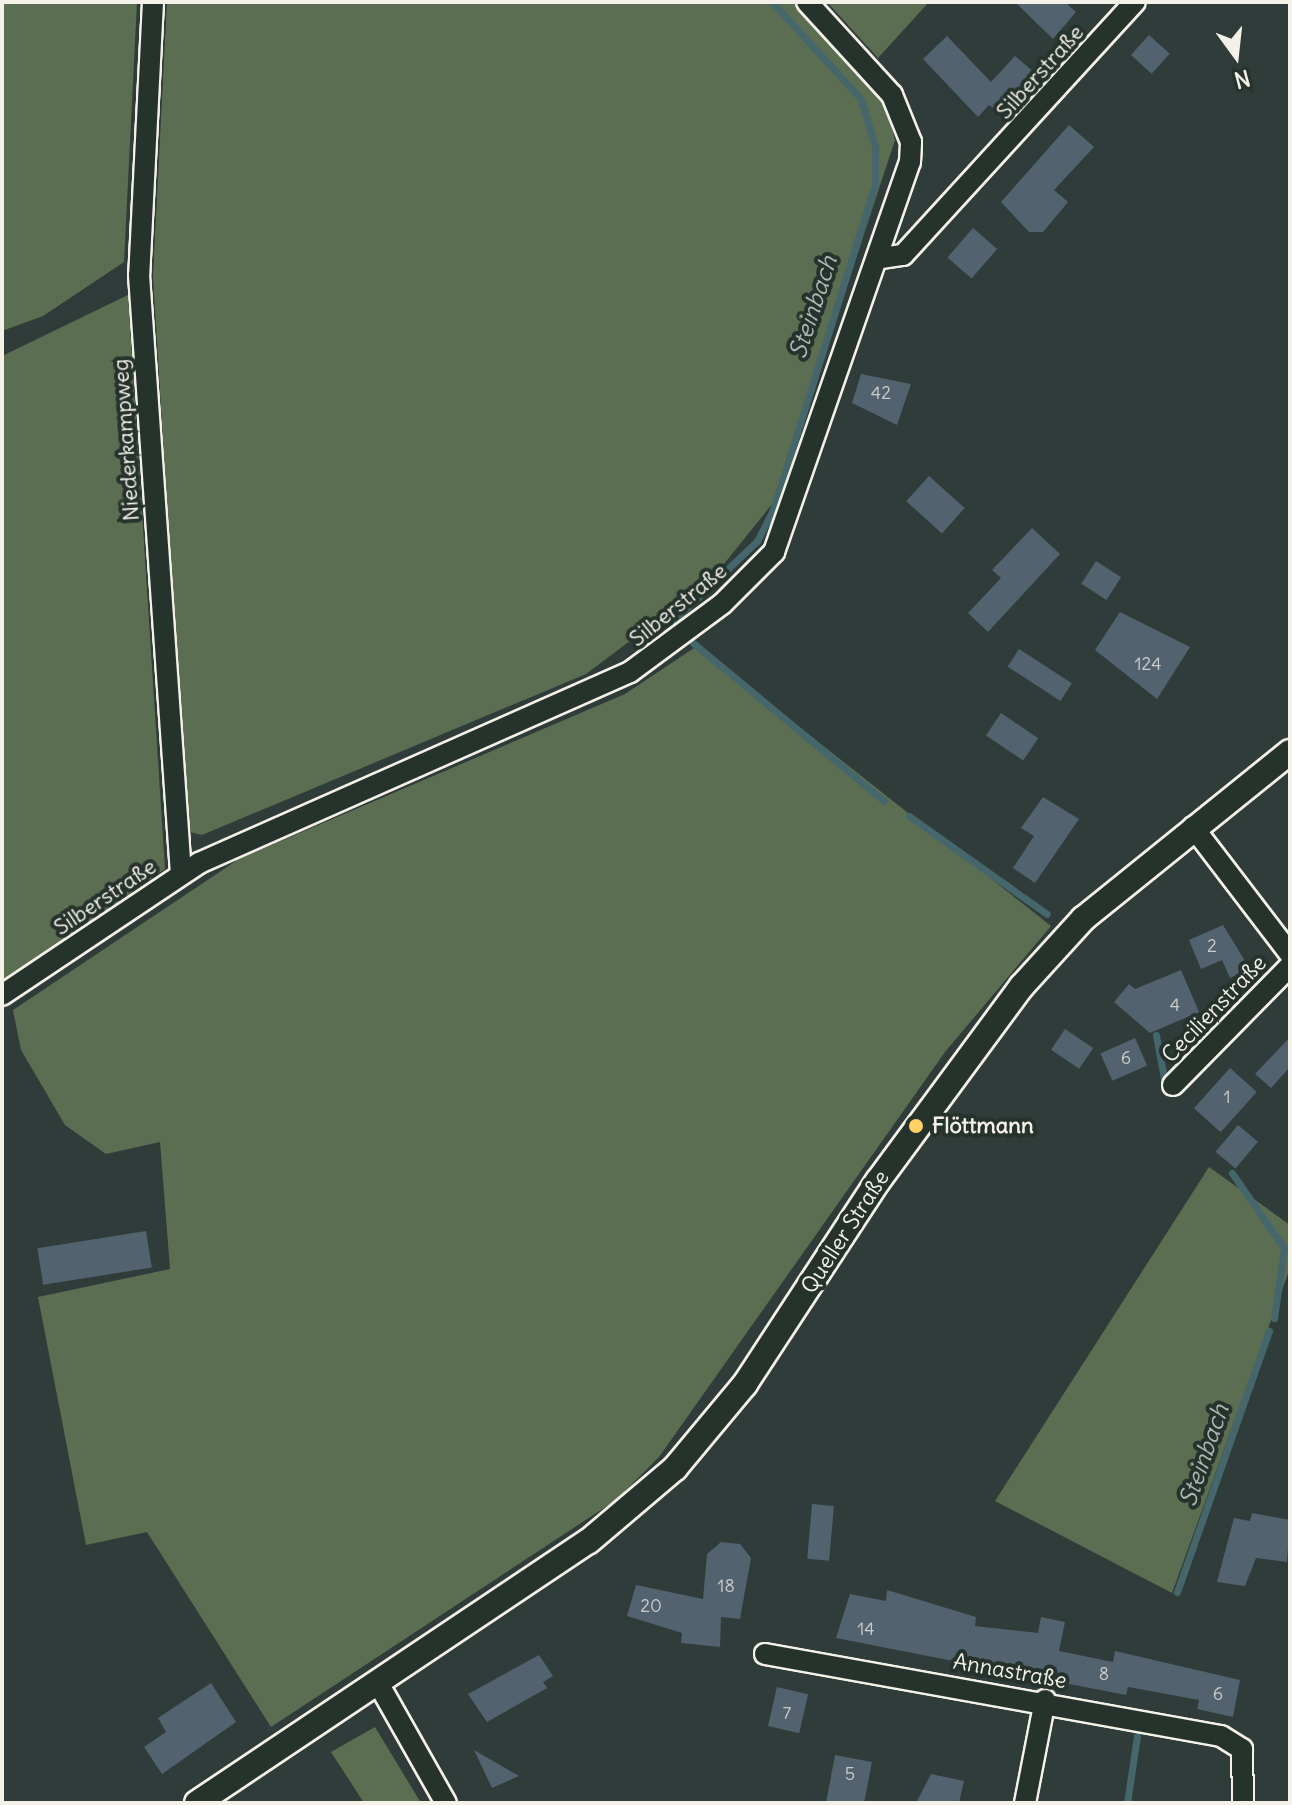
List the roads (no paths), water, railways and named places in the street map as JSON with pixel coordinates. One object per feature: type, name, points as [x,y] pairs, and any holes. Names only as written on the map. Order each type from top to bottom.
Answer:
[{"type":"street","name":"Niederkampweg","points":[[153,2],[139,275],[181,874]]},
{"type":"street","points":[[807,2],[892,95],[911,142],[881,258]]},
{"type":"street","name":"Silberstraße","points":[[2,995],[181,874],[630,672],[722,604],[784,534],[881,258],[903,255],[1135,2]]},
{"type":"street","name":"Queller Straße","points":[[197,1803],[589,1541],[675,1468],[745,1384],[878,1181],[1022,986],[1083,919],[1193,827],[1290,752]]},
{"type":"street","points":[[1193,827],[1290,954]]},
{"type":"street","name":"Cecilienstraße","points":[[1173,1085],[1290,966]]},
{"type":"street","name":"Annastraße","points":[[765,1654],[1045,1700],[1221,1736],[1242,1749],[1243,1803]]},
{"type":"street","points":[[378,1683],[446,1803]]},
{"type":"street","points":[[1025,1803],[1045,1700]]},
{"type":"waterway","name":"Steinbach","points":[[674,620],[757,541],[773,510],[875,185],[875,147],[861,99],[772,2]]},
{"type":"waterway","name":"Steinbach","points":[[693,643],[884,801]]},
{"type":"waterway","name":"Steinbach","points":[[909,816],[1047,914]]},
{"type":"waterway","name":"Steinbach","points":[[1156,1035],[1164,1078]]},
{"type":"waterway","name":"Steinbach","points":[[1232,1173],[1284,1248],[1274,1318]]},
{"type":"waterway","name":"Steinbach","points":[[1177,1592],[1269,1331]]},
{"type":"waterway","name":"Steinbach","points":[[1127,1803],[1137,1736]]},
{"type":"place","name":"Flöttmann","points":[[916,1126]]}]
